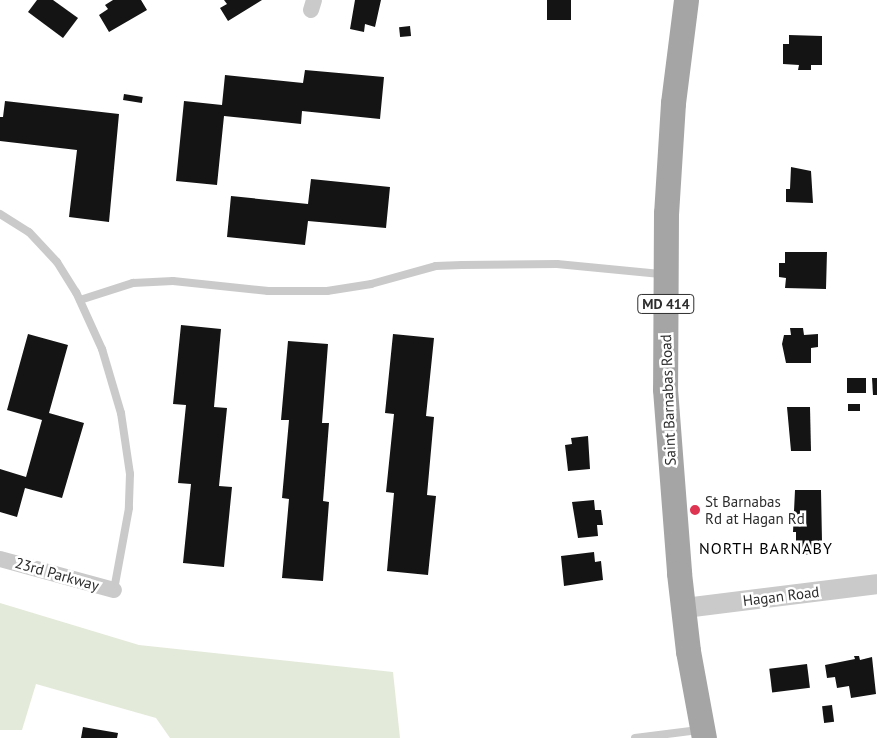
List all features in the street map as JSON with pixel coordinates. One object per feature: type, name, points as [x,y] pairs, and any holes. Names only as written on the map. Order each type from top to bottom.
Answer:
[{"type":"main road","name":"Saint Barnabas Road","points":[[686,0],[673,103],[666,213],[665,390],[670,478],[688,651],[704,734]]},
{"type":"street","name":"23rd Parkway","points":[[0,558],[114,590]]},
{"type":"street","name":"Hagan Road","points":[[685,608],[877,584]]},
{"type":"lane","points":[[0,214],[17,222],[41,242],[80,300],[102,349],[121,413],[128,459],[129,508],[114,590]]},
{"type":"lane","points":[[80,300],[133,283],[173,281],[268,292],[327,290],[371,284],[436,266],[454,265],[557,264],[666,275]]},
{"type":"lane","points":[[634,738],[704,734]]},
{"type":"green space","points":[[0,603],[139,645],[393,672],[400,738],[170,738],[156,718],[36,684],[22,730],[0,730]]},
{"type":"building","points":[[37,0],[53,0],[78,18],[63,38],[28,12]]},
{"type":"building","points":[[113,0],[141,0],[147,10],[109,32],[99,15],[108,9],[105,5]]},
{"type":"building","points":[[224,0],[262,0],[228,21],[220,8],[227,4]]},
{"type":"building","points":[[355,0],[381,0],[375,27],[365,24],[364,32],[350,29]]},
{"type":"building","points":[[547,0],[571,0],[571,20],[547,20]]},
{"type":"building","points":[[410,26],[411,36],[400,37],[399,27]]},
{"type":"building","points":[[789,35],[822,36],[822,65],[811,65],[811,70],[798,70],[799,65],[783,64],[783,44],[789,44]]},
{"type":"building","points":[[305,70],[384,77],[380,119],[302,111],[301,124],[224,116],[217,185],[176,181],[184,101],[222,105],[225,75],[303,83]]},
{"type":"building","points":[[124,94],[143,97],[142,103],[123,100]]},
{"type":"building","points":[[5,101],[119,114],[109,222],[69,217],[77,150],[0,141],[0,117],[3,117]]},
{"type":"building","points":[[791,167],[811,171],[813,203],[786,202],[786,189],[790,189]]},
{"type":"building","points":[[311,179],[390,187],[386,228],[308,221],[305,245],[227,237],[231,196],[308,204]]},
{"type":"building","points":[[785,252],[827,252],[826,289],[785,288],[786,278],[779,277],[779,263],[785,263]]},
{"type":"building","points":[[181,325],[221,329],[214,407],[227,408],[219,486],[232,487],[224,567],[183,563],[191,484],[178,483],[186,405],[173,404]]},
{"type":"building","points":[[790,328],[803,328],[804,335],[818,334],[818,347],[811,348],[811,363],[786,363],[782,344],[784,335],[791,335]]},
{"type":"building","points":[[28,334],[68,345],[49,413],[84,423],[62,498],[25,488],[17,517],[0,512],[0,469],[26,477],[42,420],[7,410]]},
{"type":"building","points":[[393,334],[434,338],[426,416],[434,417],[427,495],[436,496],[428,575],[387,571],[394,493],[386,492],[394,414],[385,413]]},
{"type":"building","points":[[288,341],[328,344],[322,423],[329,423],[323,501],[329,502],[323,581],[282,578],[289,499],[282,498],[289,420],[281,420]]},
{"type":"building","points":[[847,378],[866,378],[866,393],[847,393]]},
{"type":"building","points":[[872,378],[877,378],[877,395],[873,395]]},
{"type":"building","points":[[848,404],[860,404],[860,411],[848,411]]},
{"type":"building","points":[[787,407],[810,407],[811,451],[791,451]]},
{"type":"building","points":[[588,436],[590,469],[568,471],[565,445],[572,444],[571,438]]},
{"type":"building","points":[[795,490],[821,490],[822,541],[813,541],[813,554],[799,555],[799,541],[796,541],[796,532],[793,532]]},
{"type":"building","points":[[594,500],[595,510],[601,510],[603,525],[597,525],[598,536],[578,538],[572,502]]},
{"type":"building","points":[[594,552],[595,562],[601,561],[603,580],[564,586],[561,556]]},
{"type":"building","points":[[854,656],[859,656],[860,660],[872,657],[876,694],[851,698],[849,686],[837,688],[835,677],[827,678],[825,665],[855,659]]},
{"type":"building","points":[[807,664],[810,688],[772,692],[769,669]]},
{"type":"building","points":[[832,705],[834,722],[824,723],[822,706]]},
{"type":"building","points":[[83,727],[118,733],[117,738],[81,738]]},
{"type":"place","name":"St Barnabas Rd at Hagan Rd","points":[[695,510]]},
{"type":"district","name":"NORTH BARNABY","points":[[766,548]]}]
